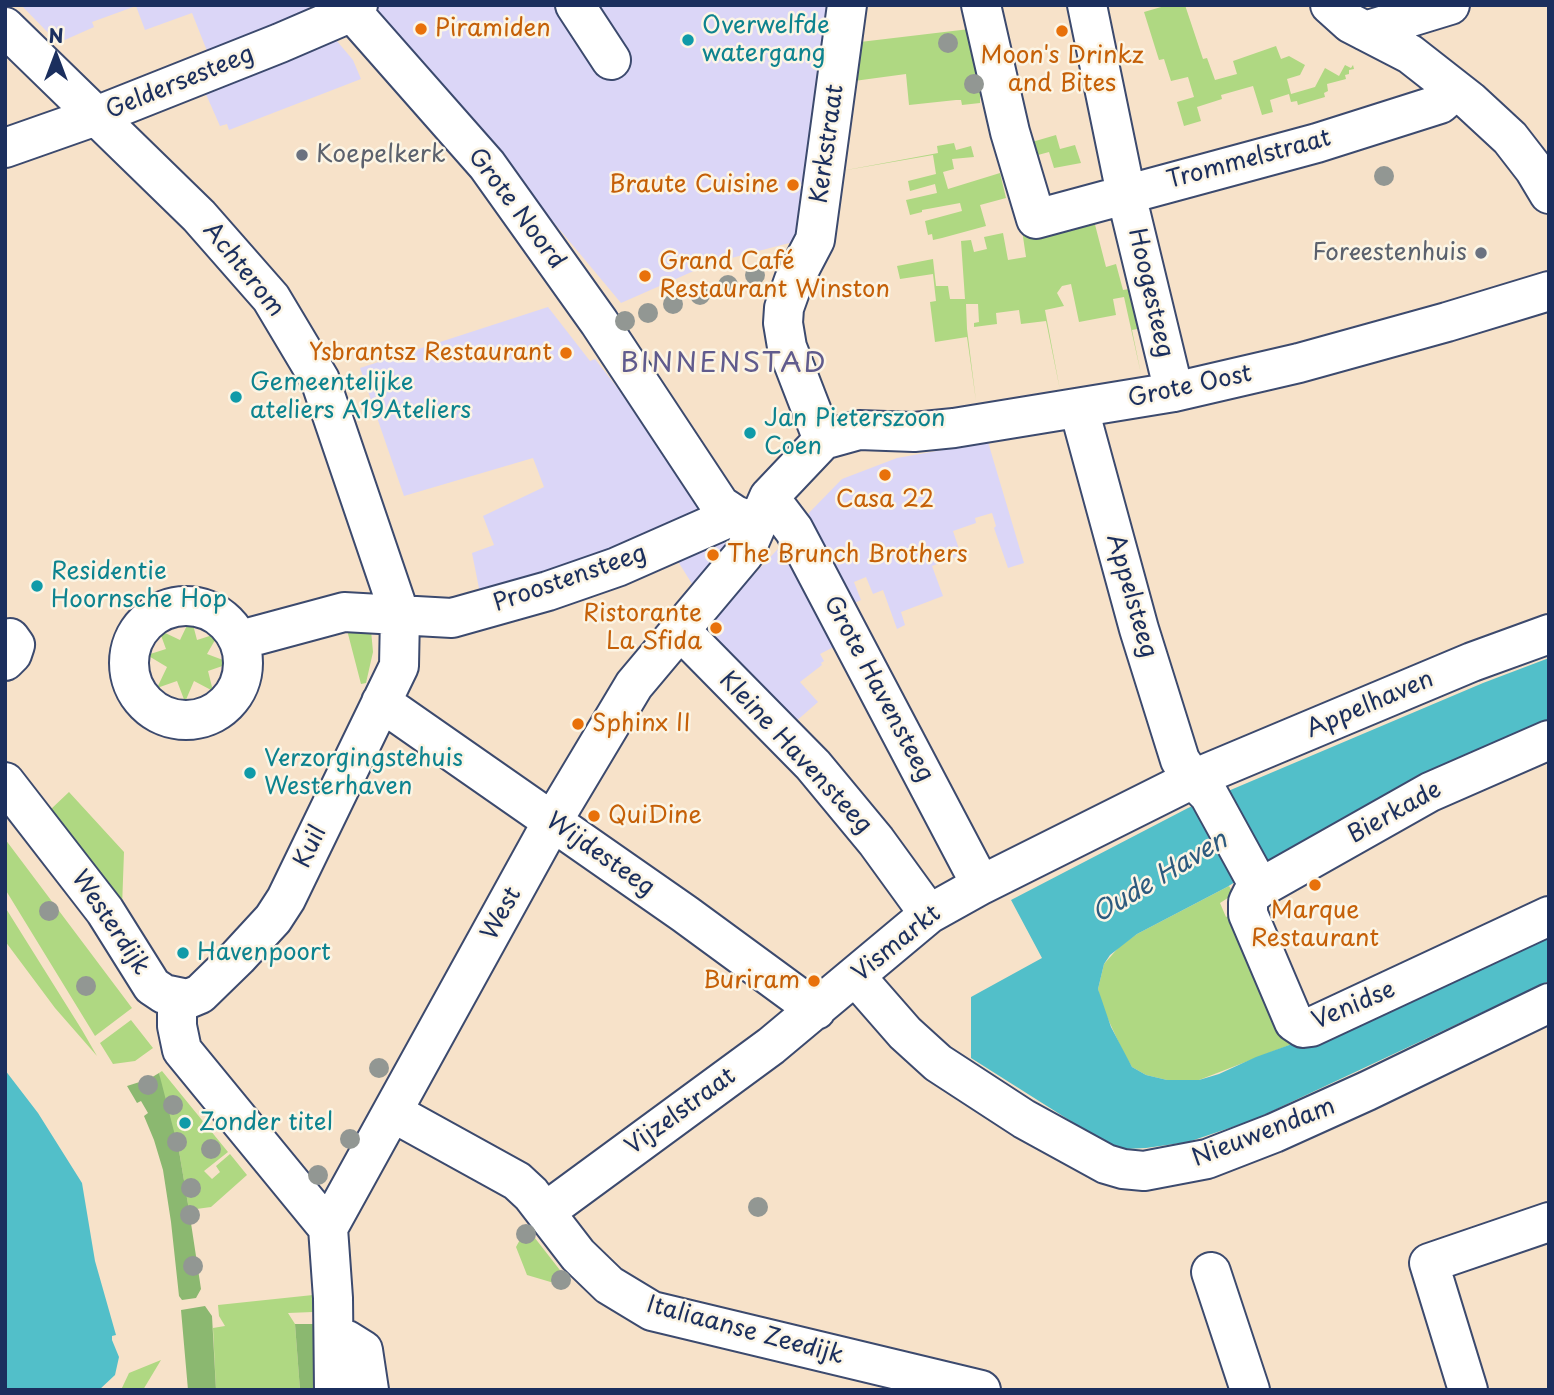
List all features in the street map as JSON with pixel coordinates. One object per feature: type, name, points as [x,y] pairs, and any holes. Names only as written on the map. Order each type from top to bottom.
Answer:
[{"type":"street","points":[[575,5],[611,60]]},
{"type":"street","name":"Kerkstraat","points":[[823,439],[787,347],[783,308],[815,240],[847,5]]},
{"type":"street","name":"Trommelstraat","points":[[981,5],[1010,132],[1036,219],[1317,143],[1463,95]]},
{"type":"street","name":"Hoogesteeg","points":[[1087,5],[1126,194],[1174,392]]},
{"type":"street","points":[[1330,5],[1350,23],[1410,54],[1463,95],[1510,138],[1549,194]]},
{"type":"street","points":[[1366,31],[1450,5]]},
{"type":"street","name":"Geldersesteeg","points":[[5,148],[96,116],[352,8]]},
{"type":"street","name":"Grote Noord","points":[[352,8],[487,165],[599,322],[720,505],[753,512]]},
{"type":"street","name":"Achterom","points":[[5,27],[199,216],[271,298],[320,380],[400,615]]},
{"type":"street","name":"Grote Oost","points":[[823,439],[859,430],[914,432],[954,428],[1174,392],[1299,363],[1549,291]]},
{"type":"street","name":"Appelsteeg","points":[[1079,409],[1180,760],[1201,787],[1256,881]]},
{"type":"street","points":[[753,512],[823,439]]},
{"type":"street","name":"Proostensteeg","points":[[240,640],[344,612],[452,618],[548,590],[617,566],[753,512]]},
{"type":"street","name":"West","points":[[328,1228],[552,822],[634,685],[744,554],[753,512]]},
{"type":"street","name":"Grote Havensteeg","points":[[753,512],[794,530],[981,885]]},
{"type":"street","name":"Kuil","points":[[177,999],[188,999],[200,994],[274,919],[286,899],[399,666],[400,615]]},
{"type":"street","name":"Kleine Havensteeg","points":[[680,630],[813,765],[876,841],[929,914]]},
{"type":"street","name":"Appelhaven","points":[[981,885],[1472,662],[1549,634]]},
{"type":"street","name":"Wijdesteeg","points":[[381,702],[685,914],[816,1010]]},
{"type":"street","name":"Bierkade","points":[[1256,881],[1430,792],[1549,740]]},
{"type":"street","name":"Westerdijk","points":[[5,782],[105,911],[152,986],[177,999]]},
{"type":"street","name":"Venidse","points":[[1256,881],[1248,902],[1248,914],[1294,1022],[1303,1028],[1311,1027],[1549,916]]},
{"type":"street","name":"Vismarkt","points":[[816,1010],[929,914],[981,885]]},
{"type":"street","name":"Nieuwendam","points":[[856,977],[905,1033],[938,1063],[1024,1119],[1106,1164],[1144,1171],[1207,1159],[1274,1133],[1549,1003]]},
{"type":"street","points":[[177,999],[178,1036],[182,1051],[328,1228],[334,1390]]},
{"type":"street","name":"Vijzelstraat","points":[[545,1212],[816,1010]]},
{"type":"street","name":"Italiaanse Zeedijk","points":[[393,1112],[517,1181],[531,1194],[578,1255],[609,1285],[652,1311],[842,1374],[981,1390]]},
{"type":"street","points":[[1468,1390],[1429,1263],[1549,1222]]},
{"type":"street","points":[[1211,1272],[1250,1390]]},
{"type":"street","points":[[334,1337],[346,1340],[363,1350],[369,1390]]},
{"type":"shaded area","points":[[21,5],[307,5],[318,19],[211,61],[192,13],[145,30],[136,6],[92,22],[94,27],[58,43]]},
{"type":"shaded area","points":[[372,5],[840,5],[801,240],[712,263],[621,303]]},
{"type":"shaded area","points":[[331,34],[353,60],[361,79],[229,130],[227,124],[220,126],[201,83]]},
{"type":"shaded area","points":[[548,307],[590,361],[595,359],[619,390],[705,518],[481,598],[472,553],[494,545],[483,516],[544,487],[533,458],[404,496],[360,368]]},
{"type":"shaded area","points":[[988,442],[1024,563],[1008,568],[994,528],[996,526],[992,513],[975,518],[976,523],[953,531],[961,555],[932,566],[943,596],[901,612],[905,625],[897,629],[883,590],[873,594],[866,577],[854,582],[861,600],[846,607],[802,520],[842,479],[897,458]]},
{"type":"shaded area","points":[[712,534],[737,539],[694,587],[672,552]]},
{"type":"shaded area","points":[[787,539],[847,640],[820,654],[824,661],[822,665],[800,682],[818,702],[794,723],[699,634]]},
{"type":"green space","points":[[1168,5],[1185,5],[1203,59],[1207,58],[1215,80],[1237,74],[1233,61],[1276,46],[1281,59],[1289,56],[1305,65],[1300,75],[1287,79],[1291,94],[1315,87],[1325,68],[1339,76],[1345,65],[1351,68],[1353,65],[1354,69],[1345,75],[1346,79],[1327,84],[1325,97],[1298,105],[1297,101],[1291,102],[1289,94],[1270,100],[1273,112],[1262,115],[1253,86],[1221,95],[1222,99],[1197,107],[1201,121],[1184,126],[1177,102],[1194,97],[1188,77],[1171,81],[1164,59],[1159,60],[1144,12]]},
{"type":"green space","points":[[978,28],[994,95],[980,97],[980,103],[962,105],[961,100],[956,100],[909,105],[906,74],[854,81],[860,42]]},
{"type":"green space","points":[[1056,135],[1060,149],[1075,145],[1081,163],[1054,168],[1049,152],[1027,158],[1032,142]]},
{"type":"green space","points":[[954,143],[956,150],[971,146],[974,157],[952,159],[954,169],[943,172],[948,189],[1000,173],[1006,198],[980,205],[986,226],[942,238],[933,240],[932,234],[928,235],[925,221],[962,211],[960,203],[910,215],[906,200],[937,193],[935,184],[910,191],[908,181],[936,174],[933,155],[841,171],[938,153],[937,146]]},
{"type":"green space","points":[[1092,213],[1106,267],[1116,264],[1123,290],[1142,287],[1152,326],[1132,330],[1141,374],[1124,297],[1113,299],[1116,315],[1079,322],[1071,284],[1062,286],[1057,293],[1064,306],[1045,310],[1060,390],[1046,321],[1021,324],[1019,310],[996,313],[997,324],[974,327],[974,323],[979,322],[978,304],[966,304],[976,401],[967,337],[935,342],[930,302],[936,301],[933,274],[900,279],[897,266],[933,259],[936,286],[948,286],[950,299],[965,299],[961,241],[971,240],[974,252],[987,249],[984,237],[1003,233],[1008,260],[1026,257],[1022,230]]},
{"type":"green space","points":[[191,617],[197,640],[219,633],[207,654],[231,663],[208,671],[213,691],[194,681],[185,702],[177,681],[157,688],[167,667],[147,655],[166,649],[159,630],[180,640]]},
{"type":"green space","points":[[347,630],[371,630],[373,652],[366,683],[361,684]]},
{"type":"green space","points":[[69,792],[124,852],[122,907],[50,810]]},
{"type":"green space","points":[[5,839],[132,1008],[95,1036],[5,889]]},
{"type":"green space","points":[[1229,886],[1234,894],[1220,903],[1226,917],[1242,909],[1238,939],[1269,1015],[1277,1006],[1292,1044],[1199,1080],[1167,1080],[1146,1075],[1132,1067],[1102,1006],[1098,989],[1104,964],[1119,947],[1137,934]]},
{"type":"green space","points":[[5,907],[97,1056],[55,1008],[5,941]]},
{"type":"green space","points":[[131,1020],[153,1048],[135,1061],[113,1064],[100,1043]]},
{"type":"green space","points":[[162,1071],[228,1152],[204,1171],[212,1179],[220,1172],[216,1166],[230,1154],[247,1175],[211,1207],[189,1210],[179,1151],[163,1097],[159,1073]]},
{"type":"green space","points":[[159,1073],[179,1151],[201,1289],[196,1298],[182,1300],[179,1296],[163,1170],[144,1116],[148,1113],[141,1101],[137,1103],[127,1086]]},
{"type":"green space","points":[[531,1233],[563,1274],[554,1283],[527,1275],[516,1247],[522,1236],[524,1239]]},
{"type":"green space","points":[[313,1295],[313,1312],[288,1313],[295,1324],[300,1390],[216,1390],[213,1328],[225,1326],[219,1316],[218,1305]]},
{"type":"green space","points":[[205,1306],[212,1316],[216,1390],[188,1390],[181,1310]]},
{"type":"green space","points":[[295,1324],[313,1324],[313,1390],[300,1390]]},
{"type":"green space","points":[[161,1360],[143,1390],[121,1390],[129,1373]]},
{"type":"water","name":"Oude Haven","points":[[1549,658],[1549,722],[1272,859],[1227,887],[1137,934],[1110,955],[1104,964],[1098,989],[1111,1027],[1132,1067],[1146,1075],[1167,1080],[1199,1080],[1256,1057],[1292,1044],[1293,1046],[1549,932],[1549,981],[1253,1120],[1188,1142],[1146,1148],[1124,1149],[1107,1144],[971,1058],[971,997],[1042,958],[1011,900],[1188,808],[1483,683]]},
{"type":"water","points":[[5,1070],[38,1113],[82,1183],[95,1261],[116,1335],[112,1336],[112,1340],[119,1357],[115,1375],[99,1390],[5,1390]]},
{"type":"place","name":"Piramiden","points":[[421,29]]},
{"type":"place","name":"Moon's Drinkz and Bites","points":[[1062,31]]},
{"type":"place","name":"Overwelfde watergang","points":[[688,40]]},
{"type":"place","name":"Koepelkerk","points":[[302,155]]},
{"type":"place","name":"Braute Cuisine","points":[[793,185]]},
{"type":"place","name":"Foreestenhuis","points":[[1481,253]]},
{"type":"place","name":"Grand Café Restaurant Winston","points":[[645,276]]},
{"type":"place","name":"Ysbrantsz Restaurant","points":[[566,353]]},
{"type":"place","name":"Gemeentelijke ateliers A19Ateliers","points":[[236,397]]},
{"type":"place","name":"Jan Pieterszoon Coen","points":[[750,433]]},
{"type":"place","name":"Casa 22","points":[[885,475]]},
{"type":"place","name":"The Brunch Brothers","points":[[713,555]]},
{"type":"place","name":"Residentie Hoornsche Hop","points":[[37,586]]},
{"type":"place","name":"Ristorante La Sfida","points":[[716,628]]},
{"type":"place","name":"Sphinx II","points":[[578,724]]},
{"type":"place","name":"Verzorgingstehuis Westerhaven","points":[[250,773]]},
{"type":"place","name":"QuiDine","points":[[594,816]]},
{"type":"place","name":"Marque Restaurant","points":[[1315,885]]},
{"type":"place","name":"Havenpoort","points":[[183,953]]},
{"type":"place","name":"Buriram","points":[[814,981]]},
{"type":"place","name":"Zonder titel","points":[[185,1123]]},
{"type":"district","name":"BINNENSTAD","points":[[724,364]]}]
